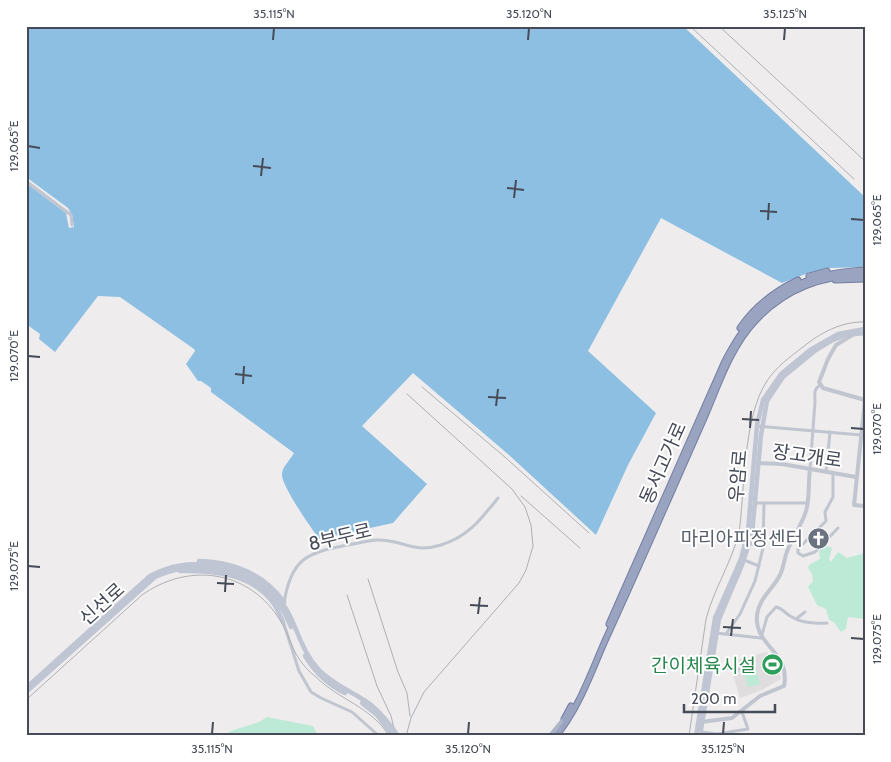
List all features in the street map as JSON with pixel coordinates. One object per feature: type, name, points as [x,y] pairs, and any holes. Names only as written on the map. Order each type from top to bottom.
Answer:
[{"type":"highway","name":"동서고가로","points":[[564,719],[578,694],[732,346],[754,316],[775,297],[809,279],[865,269]]},
{"type":"highway","name":"동서고가로","points":[[556,736],[576,704],[736,347],[751,326],[778,300],[802,286],[840,276],[865,274]]},
{"type":"highway","points":[[728,363],[762,316],[789,296],[808,287],[832,280],[865,279]]},
{"type":"main road","name":"우암로","points":[[699,735],[715,618],[746,542],[763,400],[781,374],[810,350],[827,339],[848,331],[865,331]]},
{"type":"main road","name":"우암로","points":[[760,426],[767,401],[783,377],[816,350],[831,341],[865,331]]},
{"type":"main road","name":"우암로","points":[[700,722],[710,668],[713,633],[750,543],[755,502],[756,463]]},
{"type":"main road","points":[[283,622],[268,598],[245,580],[225,573],[162,572],[163,567],[186,562],[233,565],[258,576],[284,600]]},
{"type":"main road","points":[[210,567],[243,571],[263,583],[281,600],[308,656],[319,670],[342,688],[370,704],[386,719],[398,736]]},
{"type":"main road","points":[[210,567],[245,576],[273,596],[287,617],[302,651],[320,675],[336,689],[362,703],[377,715],[393,736]]},
{"type":"main road","name":"신선로","points":[[26,688],[139,586],[162,572],[185,568],[210,567]]},
{"type":"main road","name":"신선로","points":[[26,692],[162,572]]},
{"type":"main road","points":[[268,598],[284,600]]},
{"type":"main road","name":"동서고가로","points":[[550,736],[564,719]]},
{"type":"street","points":[[26,181],[70,215],[72,226]]},
{"type":"street","points":[[700,722],[732,718],[760,696],[784,686],[786,677],[783,664],[776,653],[761,638],[756,624],[758,612],[762,600],[780,577],[787,551],[806,511],[815,402],[814,394],[820,385],[820,378],[836,344],[854,334]]},
{"type":"street","points":[[820,385],[823,388],[865,400]]},
{"type":"street","name":"장고개로","points":[[865,400],[854,505],[865,506]]},
{"type":"street","points":[[760,426],[861,435]]},
{"type":"street","points":[[826,472],[830,432]]},
{"type":"street","name":"장고개로","points":[[756,463],[782,464],[856,477]]},
{"type":"street","points":[[833,474],[833,497],[825,512],[825,522],[798,549],[798,553],[804,556],[815,552],[838,528]]},
{"type":"street","name":"8부두로","points":[[379,736],[352,712],[311,692],[299,671],[283,622],[284,600],[289,579],[301,561],[308,556],[339,547],[377,540],[419,549],[442,545],[459,538],[474,527],[498,498]]},
{"type":"street","points":[[755,502],[807,503]]},
{"type":"street","points":[[726,634],[740,614],[756,581],[764,548],[764,503]]},
{"type":"street","points":[[750,543],[764,548]]},
{"type":"street","points":[[744,560],[759,566]]},
{"type":"street","points":[[761,638],[767,617],[776,607],[780,607],[795,619],[818,624],[827,623]]},
{"type":"street","points":[[795,619],[805,612]]},
{"type":"street","points":[[713,633],[761,638]]},
{"type":"street","points":[[710,668],[739,669]]},
{"type":"street","points":[[699,735],[748,729],[742,712]]},
{"type":"shaded area","points":[[767,652],[770,657],[775,658],[781,679],[762,690],[740,698],[732,671],[739,669],[736,660]]},
{"type":"green space","points":[[825,545],[832,548],[829,559],[831,562],[838,552],[847,558],[865,553],[865,619],[848,617],[846,629],[841,632],[834,622],[829,620],[826,609],[817,605],[808,587],[813,581],[812,574],[808,568],[809,565],[820,559],[819,551]]},
{"type":"green space","points":[[754,660],[760,684],[748,687],[742,663]]},
{"type":"green space","points":[[267,717],[313,726],[318,736],[223,736]]},
{"type":"water","points":[[26,26],[683,26],[865,197],[865,267],[830,268],[808,273],[782,283],[661,218],[588,351],[656,413],[628,465],[596,535],[509,455],[413,373],[362,426],[427,484],[393,523],[319,539],[297,507],[283,480],[283,469],[294,453],[211,392],[211,388],[198,381],[186,364],[195,351],[194,349],[120,297],[98,296],[55,352],[39,339],[40,334],[26,324],[26,183],[66,213],[69,228],[74,227],[72,215],[68,208],[26,177]]},
{"type":"railway","points":[[690,26],[854,179]]},
{"type":"railway","points":[[719,26],[865,161]]},
{"type":"railway","points":[[689,736],[706,619],[739,533],[749,433],[759,396],[775,371],[788,358],[810,342],[840,326],[865,322]]},
{"type":"railway","points":[[422,387],[506,458],[589,533]]},
{"type":"railway","points":[[406,736],[411,718],[424,692],[519,583],[526,570],[533,546],[531,525],[525,507],[512,489],[407,394]]},
{"type":"railway","points":[[521,496],[580,548]]},
{"type":"railway","points":[[26,700],[142,595],[159,585],[178,578],[196,575],[215,576],[233,581],[250,589],[265,601],[281,621],[296,654],[307,669],[325,685],[374,718],[389,736]]},
{"type":"railway","points":[[368,579],[398,672],[407,693],[410,716]]},
{"type":"railway","points":[[347,595],[377,686],[391,716],[396,736]]},
{"type":"place","name":"마리아피정센터","points":[[819,538]]},
{"type":"place","name":"간이체육시설","points":[[772,665]]}]
